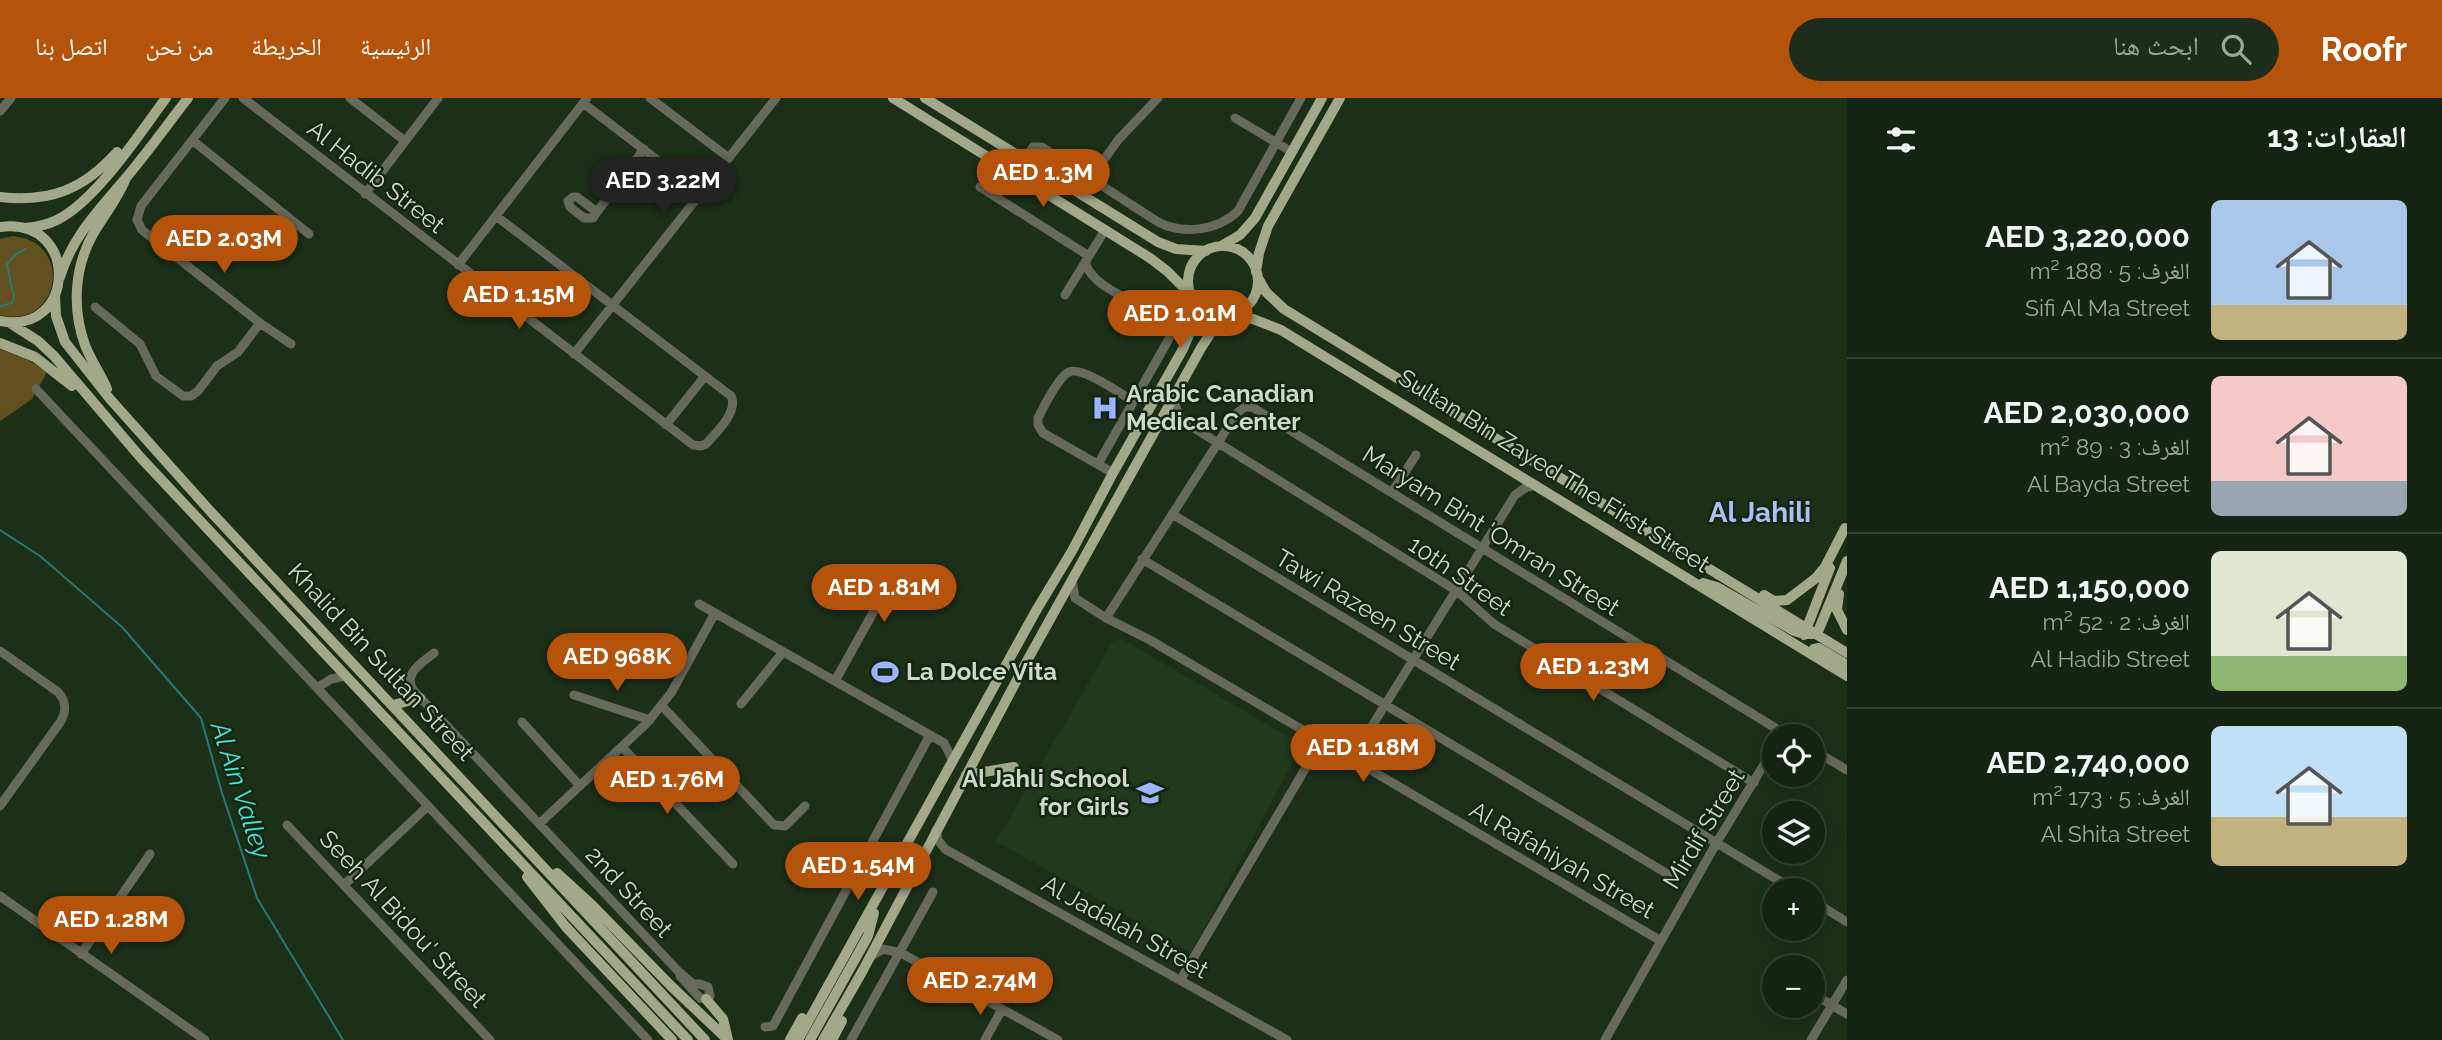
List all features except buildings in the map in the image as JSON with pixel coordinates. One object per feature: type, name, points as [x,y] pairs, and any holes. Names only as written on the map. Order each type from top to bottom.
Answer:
[{"type":"main road","points":[[3,225],[25,228],[48,224],[68,214],[98,185],[166,98]]},
{"type":"main road","points":[[5,322],[36,316],[55,296],[69,251],[78,235],[188,98]]},
{"type":"main road","points":[[892,98],[1159,264],[1196,304],[1209,314],[1232,316]]},
{"type":"main road","points":[[925,98],[1158,242],[1176,248],[1206,251],[1228,247],[1243,253],[1254,265],[1257,275]]},
{"type":"main road","points":[[1221,247],[1241,235],[1251,224],[1322,98]]},
{"type":"main road","points":[[823,1040],[1072,580],[1207,338],[1251,302],[1257,288],[1259,253],[1268,226],[1340,98]]},
{"type":"main road","points":[[0,197],[35,199],[70,189],[92,176],[141,132]]},
{"type":"main road","points":[[110,399],[82,335],[77,291],[85,251],[94,232],[117,200],[126,178]]},
{"type":"main road","points":[[25,228],[48,243],[57,259],[60,277]]},
{"type":"main road","points":[[798,1040],[1188,339],[1192,321],[1188,280],[1191,266],[1206,251]]},
{"type":"main road","name":"Sultan Bin Zayed The First Street","points":[[1257,275],[1271,298],[1284,309],[1847,653]]},
{"type":"main road","name":"Khalid Bin Sultan Street","points":[[55,296],[56,316],[65,342],[110,399],[211,512],[536,856],[705,1040]]},
{"type":"main road","name":"Sultan Bin Zayed The First Street","points":[[1232,316],[1253,319],[1281,330],[1847,676]]},
{"type":"main road","name":"Khalid Bin Sultan Street","points":[[5,322],[47,348],[141,458],[688,1040]]},
{"type":"main road","points":[[0,342],[35,357],[95,405]]},
{"type":"main road","points":[[1732,583],[1752,589],[1774,601],[1787,600],[1823,571],[1846,526]]},
{"type":"main road","points":[[1802,648],[1846,526]]},
{"type":"main road","points":[[1809,632],[1847,561]]},
{"type":"main road","points":[[1847,574],[1836,605],[1847,630]]},
{"type":"main road","points":[[1692,581],[1717,587],[1790,629],[1809,632]]},
{"type":"main road","points":[[1814,656],[1814,649],[1819,648],[1847,665]]},
{"type":"main road","points":[[394,705],[419,698]]},
{"type":"main road","points":[[966,775],[1014,767]]},
{"type":"main road","points":[[512,854],[566,927],[672,1040]]},
{"type":"main road","points":[[536,856],[592,905],[728,1040]]},
{"type":"main road","points":[[810,1040],[868,936],[879,897]]},
{"type":"main road","points":[[790,1040],[835,960],[859,931]]},
{"type":"main road","points":[[832,1040],[849,1009],[862,972]]},
{"type":"main road","points":[[706,999],[723,1019],[728,1040]]},
{"type":"street","points":[[1,109],[11,98]]},
{"type":"street","points":[[225,98],[141,206],[137,214],[138,223],[142,230],[260,323],[291,344]]},
{"type":"street","name":"Al Hadib Street","points":[[243,98],[692,445],[701,446],[708,442],[733,409],[732,396],[496,216]]},
{"type":"street","points":[[350,98],[405,141]]},
{"type":"street","points":[[365,194],[438,98]]},
{"type":"street","points":[[650,98],[729,158]]},
{"type":"street","points":[[574,354],[776,98]]},
{"type":"street","points":[[1091,178],[1118,140],[1158,98]]},
{"type":"street","points":[[1025,159],[1033,147],[1042,147],[1158,222],[1173,228],[1191,230],[1224,221],[1238,211],[1301,98]]},
{"type":"street","points":[[458,265],[585,101],[673,172],[686,188]]},
{"type":"street","points":[[1235,118],[1292,152]]},
{"type":"street","points":[[192,140],[309,234]]},
{"type":"street","points":[[597,212],[644,149]]},
{"type":"street","points":[[980,187],[1087,259],[1090,275],[1096,281],[1165,317],[1171,326],[1170,337],[1097,464]]},
{"type":"street","points":[[1065,295],[1105,230]]},
{"type":"street","points":[[95,307],[140,344],[156,376],[183,396],[191,396],[198,391],[217,366],[238,352],[260,323]]},
{"type":"street","points":[[1113,473],[1043,433],[1038,425],[1039,415],[1063,376],[1072,371],[1082,372],[1133,401]]},
{"type":"street","points":[[666,425],[705,376]]},
{"type":"street","points":[[36,389],[320,686],[428,806],[648,1040]]},
{"type":"street","points":[[1173,399],[1181,420]]},
{"type":"street","name":"Maryam Bint 'Omran Street","points":[[1106,618],[1239,411],[1256,407],[1767,724]]},
{"type":"street","points":[[1158,424],[1169,419],[1181,420],[1217,442]]},
{"type":"street","name":"10th Street","points":[[1217,442],[1457,591],[1494,624],[1754,783]]},
{"type":"street","points":[[1392,492],[1416,455]]},
{"type":"street","points":[[1514,471],[1516,495]]},
{"type":"street","points":[[1351,760],[1516,495],[1525,488],[1536,485]]},
{"type":"street","name":"Tawi Razeen Street","points":[[1172,514],[1775,878]]},
{"type":"street","points":[[1142,559],[1676,879]]},
{"type":"street","points":[[835,681],[897,572],[909,571],[938,585]]},
{"type":"street","points":[[1072,580],[1073,593],[1080,602]]},
{"type":"street","points":[[1059,604],[1080,602]]},
{"type":"street","name":"Al Rafahiyah Street","points":[[1080,602],[1150,640],[1661,941]]},
{"type":"street","points":[[699,604],[944,743],[953,761]]},
{"type":"street","points":[[539,824],[662,706],[715,613]]},
{"type":"street","points":[[0,652],[58,692],[65,708],[61,721],[0,806]]},
{"type":"street","points":[[741,704],[783,652]]},
{"type":"street","points":[[419,698],[411,687],[409,677],[434,653]]},
{"type":"street","points":[[320,686],[331,661]]},
{"type":"street","points":[[320,686],[335,677],[345,677]]},
{"type":"street","points":[[574,695],[650,720]]},
{"type":"street","name":"2nd Street","points":[[419,698],[679,972],[700,998],[706,999]]},
{"type":"street","points":[[662,706],[774,825],[785,826],[805,806]]},
{"type":"street","points":[[522,722],[580,786]]},
{"type":"street","points":[[765,1027],[773,1026],[930,735]]},
{"type":"street","points":[[944,743],[965,740]]},
{"type":"street","points":[[1181,979],[1321,742]]},
{"type":"street","points":[[622,747],[733,864]]},
{"type":"street","points":[[1825,757],[1847,770]]},
{"type":"street","name":"Mirdif Street","points":[[1605,1040],[1717,842],[1762,769]]},
{"type":"street","points":[[344,885],[428,806]]},
{"type":"street","name":"Seeh Al Bidou' Street","points":[[287,825],[490,1040]]},
{"type":"street","points":[[936,830],[938,840],[945,849]]},
{"type":"street","points":[[924,854],[933,849],[945,849]]},
{"type":"street","name":"Al Jadalah Street","points":[[945,849],[1287,1040]]},
{"type":"street","points":[[81,954],[150,854]]},
{"type":"street","points":[[852,1040],[933,892]]},
{"type":"street","points":[[0,896],[205,1040]]},
{"type":"street","points":[[1825,908],[1847,922]]},
{"type":"street","points":[[884,928],[886,943],[899,952],[1002,1009],[1045,1037],[1058,1040]]},
{"type":"street","points":[[870,957],[880,950],[899,952]]},
{"type":"street","points":[[1811,1040],[1847,980]]},
{"type":"street","points":[[1825,1002],[1847,1014]]},
{"type":"street","points":[[985,1040],[1002,1009]]},
{"type":"street","points":[[632,1040],[640,1032]]},
{"type":"shaded area","points":[[13,236],[33,242],[46,253],[52,268],[52,283],[47,298],[36,310],[20,316],[0,315],[0,239]]},
{"type":"shaded area","points":[[0,349],[28,360],[47,372],[32,399],[0,421]]},
{"type":"shaded area","name":"Al Jahli School for Girls","points":[[1122,639],[1302,745],[1191,953],[996,841],[1113,641]]},
{"type":"waterway","points":[[0,306],[12,303],[14,298],[7,264],[16,254],[26,249]]},
{"type":"waterway","name":"Al Ain Valley","points":[[0,530],[40,556],[122,627],[201,718],[222,793],[257,898],[343,1040]]},
{"type":"place","name":"Arabic Canadian Medical Center","points":[[1105,408]]},
{"type":"place","name":"La Dolce Vita","points":[[885,672]]},
{"type":"place","name":"Al Jahli School for Girls","points":[[1150,793]]},
{"type":"district","name":"Al Jahili","points":[[1760,512]]}]
